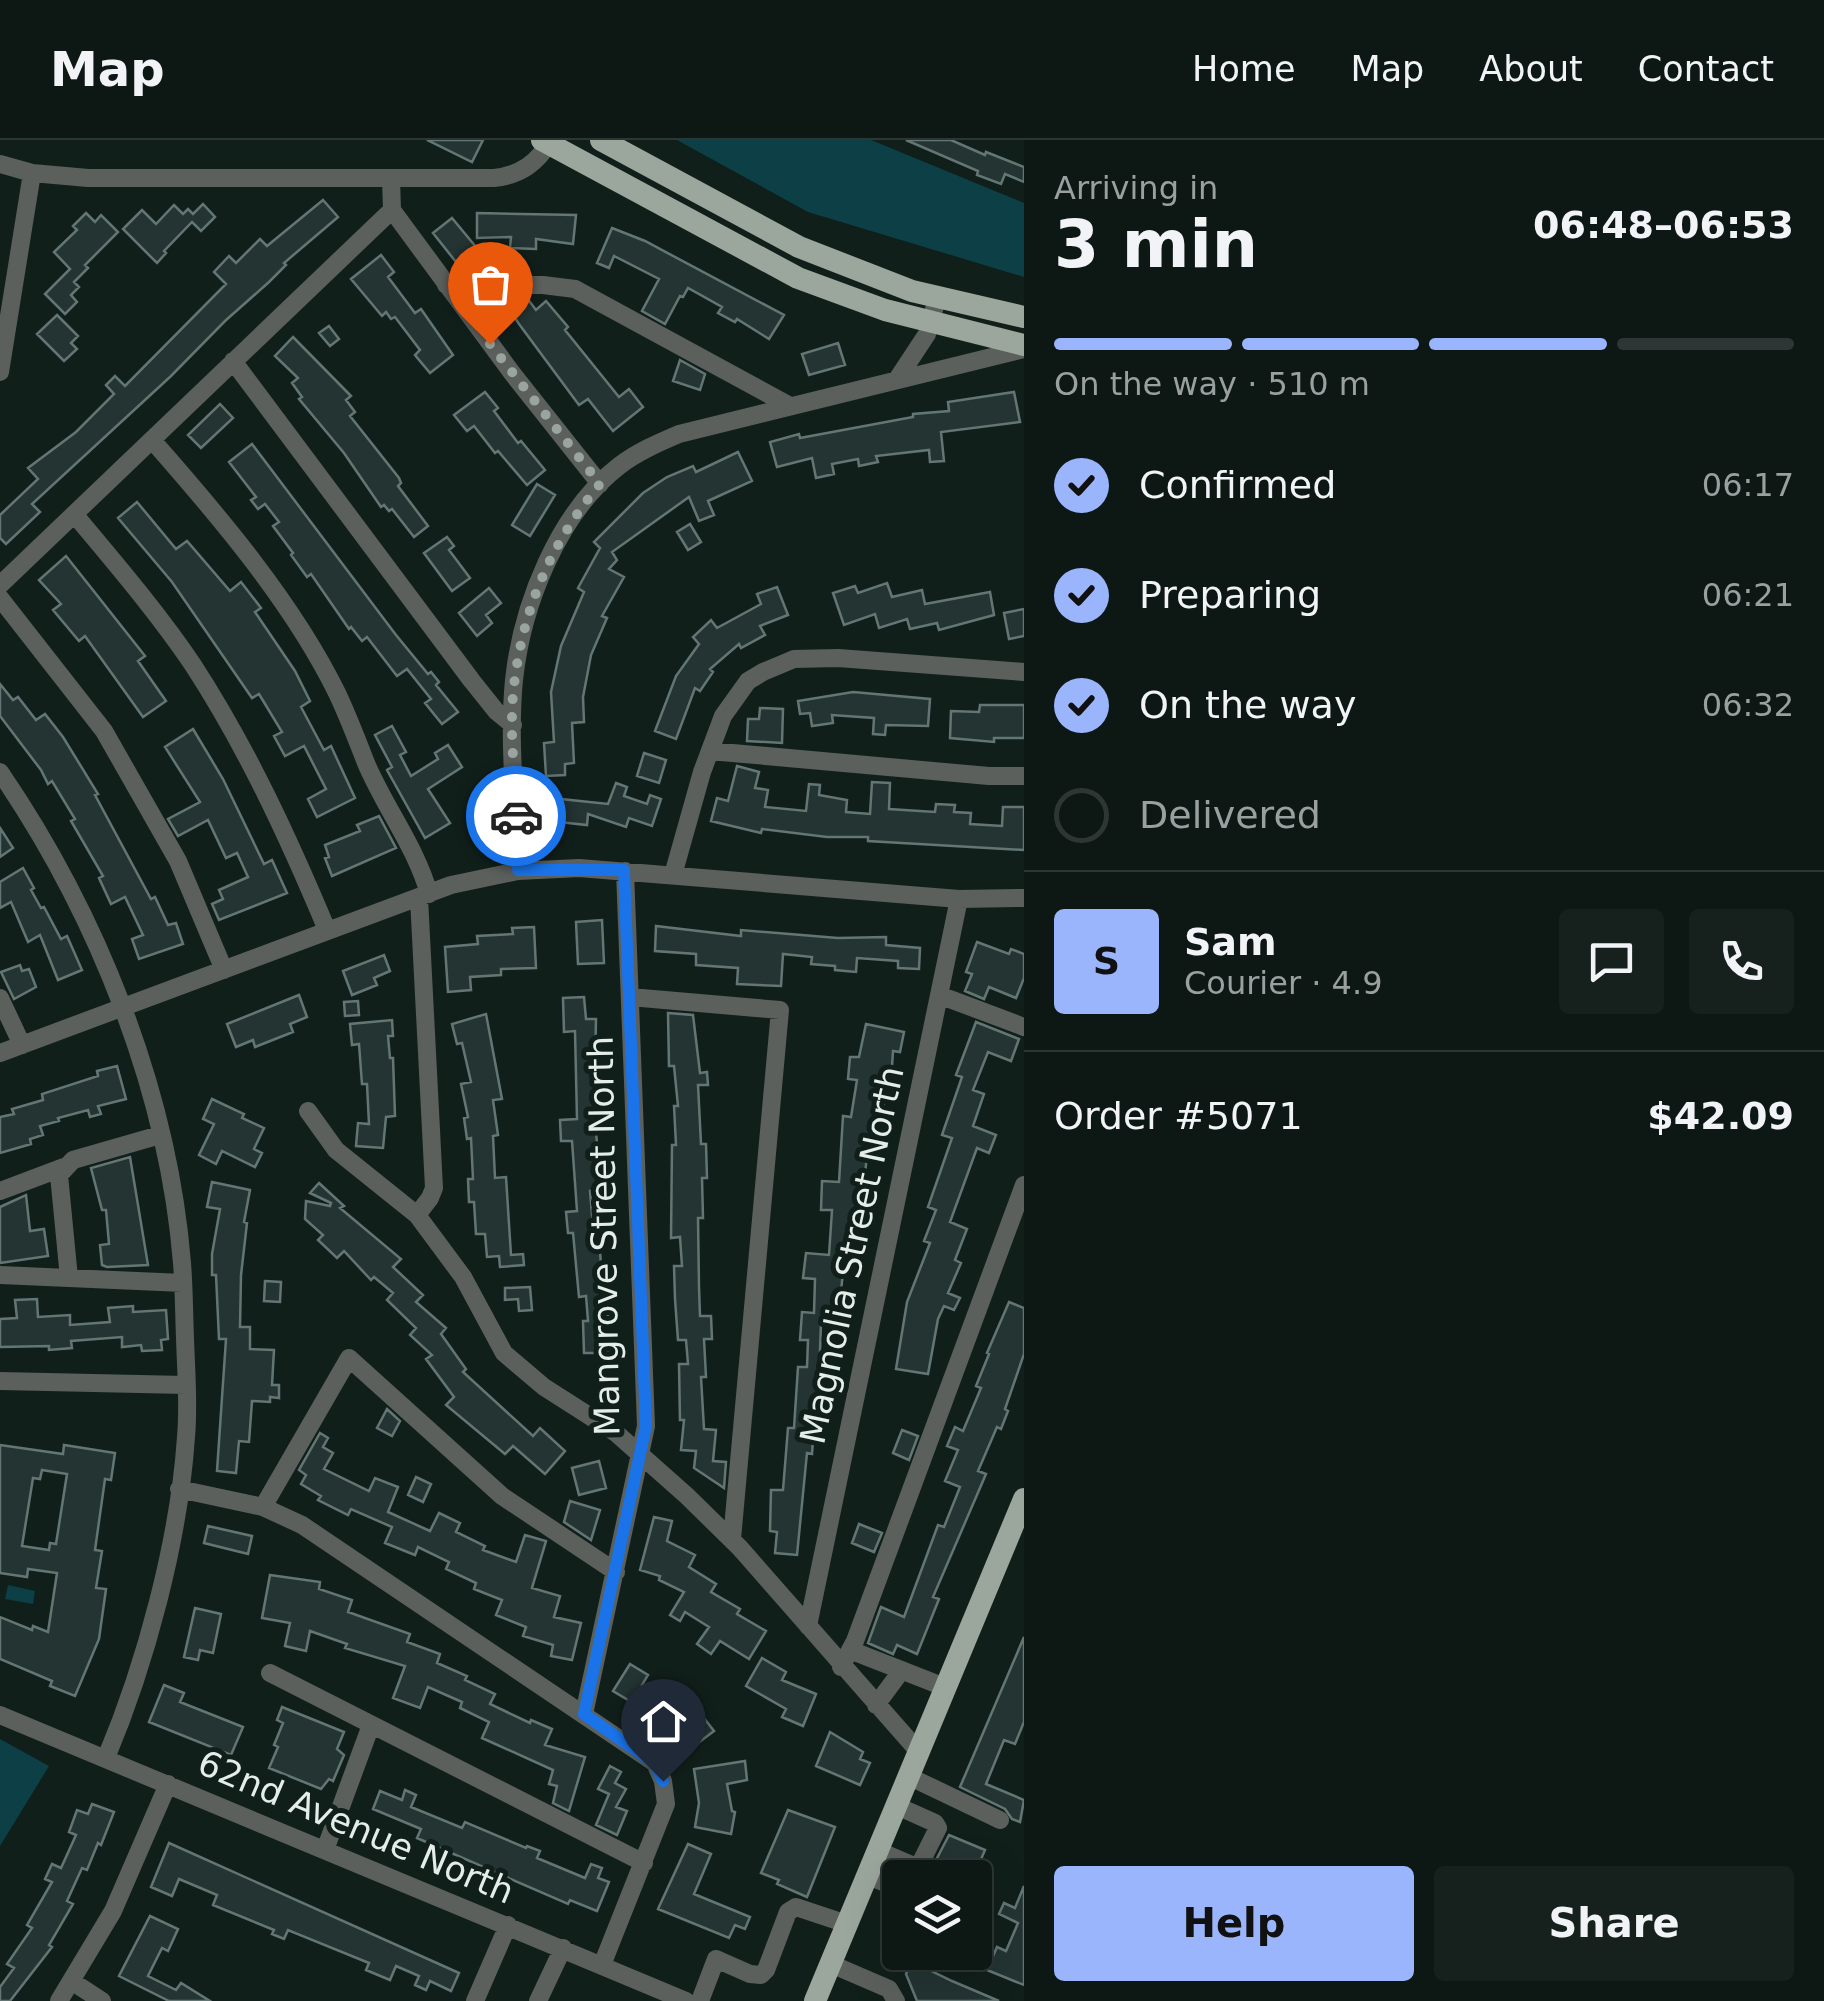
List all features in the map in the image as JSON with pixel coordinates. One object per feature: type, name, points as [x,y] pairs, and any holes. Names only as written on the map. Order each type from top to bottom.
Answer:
[{"type":"main road","points":[[601,140],[799,247],[937,299],[1024,317]]},
{"type":"main road","points":[[548,141],[798,278],[847,298],[1024,347]]},
{"type":"main road","points":[[815,2001],[1024,1499]]},
{"type":"street","points":[[0,164],[32,173],[88,178],[513,176],[539,158],[548,141]]},
{"type":"street","points":[[0,372],[32,173]]},
{"type":"street","points":[[391,179],[392,210],[512,374],[600,484]]},
{"type":"street","points":[[0,585],[392,210]]},
{"type":"street","points":[[446,284],[575,289],[790,406]]},
{"type":"street","points":[[898,378],[932,323],[937,299]]},
{"type":"street","points":[[518,870],[514,679],[538,581],[569,521],[600,484],[640,452],[679,434],[1024,347]]},
{"type":"street","points":[[234,362],[472,682],[496,711],[514,725]]},
{"type":"street","points":[[152,440],[197,491],[255,568],[322,666],[414,854],[424,896],[434,1188],[417,1214]]},
{"type":"street","points":[[75,515],[193,666],[265,792],[328,930]]},
{"type":"street","points":[[0,598],[104,731],[178,861],[224,970]]},
{"type":"street","points":[[673,875],[723,716],[748,681],[794,659],[838,658],[1024,672]]},
{"type":"street","points":[[710,751],[1024,776]]},
{"type":"street","points":[[0,772],[37,826],[77,903],[121,1006],[144,1072],[174,1199],[183,1283],[186,1385],[180,1489],[151,1623],[124,1714],[106,1758]]},
{"type":"street","points":[[0,1052],[424,896],[483,876],[518,870],[624,870],[959,898],[1024,898]]},
{"type":"street","name":"Mangrove Street North","points":[[584,1714],[646,1426],[624,870]]},
{"type":"street","name":"Magnolia Street North","points":[[808,1626],[959,898]]},
{"type":"street","points":[[939,995],[1024,1027]]},
{"type":"street","points":[[630,997],[780,1010],[732,1540]]},
{"type":"street","points":[[0,998],[22,1044]]},
{"type":"street","points":[[308,1111],[336,1150],[417,1214],[463,1277],[504,1353],[544,1386],[594,1416],[687,1496],[808,1626],[846,1658],[876,1705],[920,1754]]},
{"type":"street","points":[[0,1191],[73,1160],[160,1135]]},
{"type":"street","points":[[64,1167],[57,1184],[69,1278]]},
{"type":"street","points":[[846,1658],[1024,1185]]},
{"type":"street","points":[[0,1275],[183,1283]]},
{"type":"street","points":[[263,1507],[349,1358],[502,1496],[616,1572]]},
{"type":"street","points":[[0,1380],[186,1385]]},
{"type":"street","points":[[180,1489],[263,1507],[302,1526],[654,1763],[663,1781],[666,1804],[602,1965]]},
{"type":"street","points":[[846,1658],[902,1670],[947,1688]]},
{"type":"street","points":[[876,1705],[902,1670]]},
{"type":"street","points":[[270,1673],[644,1863]]},
{"type":"street","name":"62nd Avenue North","points":[[0,1714],[687,2000]]},
{"type":"street","points":[[325,1850],[371,1725]]},
{"type":"street","points":[[910,1778],[1000,1820]]},
{"type":"street","points":[[60,2001],[114,1911],[168,1784]]},
{"type":"street","points":[[878,1851],[914,1866],[920,1864],[937,1834],[935,1823],[898,1806]]},
{"type":"street","points":[[868,1876],[882,1882]]},
{"type":"street","points":[[687,2000],[716,1959],[761,1975],[788,1912],[796,1907],[847,1924]]},
{"type":"street","points":[[475,2001],[508,1925]]},
{"type":"street","points":[[538,2001],[564,1948]]},
{"type":"street","points":[[830,1964],[889,1989],[896,2001]]},
{"type":"street","points":[[73,1982],[102,2001]]},
{"type":"water","points":[[677,140],[871,140],[1024,203],[1024,277],[808,212]]},
{"type":"water","points":[[8,1585],[35,1591],[33,1604],[5,1599]]},
{"type":"water","points":[[0,1739],[49,1766],[0,1846]]},
{"type":"building","points":[[427,140],[483,140],[472,162]]},
{"type":"building","points":[[906,140],[951,140],[985,155],[986,152],[1024,167],[1024,182],[1005,174],[1001,184]]},
{"type":"building","points":[[323,200],[338,217],[284,263],[171,376],[32,504],[40,512],[6,544],[0,538],[0,515],[38,479],[28,468],[76,432],[114,394],[106,385],[115,376],[125,386],[226,284],[214,272],[229,256],[236,263],[260,239],[267,246]]},
{"type":"building","points":[[203,204],[215,217],[201,231],[192,222],[157,263],[123,229],[142,210],[156,224],[174,205],[183,214],[188,209],[193,214]]},
{"type":"building","points":[[86,213],[95,222],[101,215],[118,232],[74,282],[79,287],[71,295],[77,302],[65,314],[45,294],[70,269],[54,252],[77,230],[73,226]]},
{"type":"building","points":[[477,213],[576,215],[573,244],[536,239],[536,249],[510,248],[511,237],[477,238]]},
{"type":"building","points":[[452,218],[476,247],[456,262],[433,233]]},
{"type":"building","points":[[612,228],[645,241],[784,315],[769,339],[737,319],[735,322],[718,313],[722,307],[688,288],[665,324],[642,311],[659,279],[614,256],[609,268],[597,263]]},
{"type":"building","points":[[381,255],[394,272],[388,277],[415,313],[421,309],[453,355],[430,373],[415,355],[420,350],[395,317],[391,319],[386,312],[382,316],[351,279]]},
{"type":"building","points":[[505,298],[527,298],[536,310],[546,301],[619,397],[629,389],[643,407],[613,431],[588,399],[579,405],[519,324]]},
{"type":"building","points":[[57,315],[78,336],[71,343],[77,349],[64,361],[37,334]]},
{"type":"building","points":[[329,326],[339,339],[330,346],[319,333]]},
{"type":"building","points":[[293,337],[351,396],[346,400],[355,412],[350,416],[399,478],[398,486],[428,526],[414,537],[392,509],[381,507],[344,453],[299,399],[302,397],[292,383],[298,378],[275,356]]},
{"type":"building","points":[[838,343],[845,365],[809,375],[802,354]]},
{"type":"building","points":[[680,360],[705,374],[700,390],[673,381]]},
{"type":"building","points":[[485,392],[518,443],[521,441],[545,470],[527,485],[474,426],[467,431],[454,415]]},
{"type":"building","points":[[1014,392],[1020,422],[941,432],[944,461],[930,462],[929,450],[876,456],[878,462],[859,466],[858,459],[832,464],[834,474],[816,478],[812,458],[777,467],[770,442],[913,414],[949,411],[948,402]]},
{"type":"building","points":[[220,404],[233,418],[201,448],[188,435]]},
{"type":"building","points":[[252,444],[396,635],[439,682],[436,685],[458,712],[442,724],[425,703],[431,699],[407,669],[397,676],[367,637],[362,641],[349,629],[311,574],[307,577],[291,555],[273,526],[279,522],[265,504],[258,509],[251,500],[256,497],[229,462]]},
{"type":"building","points":[[738,452],[752,481],[708,501],[714,515],[699,521],[689,497],[612,552],[617,560],[609,569],[624,577],[602,616],[607,618],[591,655],[583,697],[584,722],[572,723],[574,763],[565,764],[565,775],[546,776],[544,743],[554,742],[551,692],[561,646],[584,592],[578,588],[600,548],[594,542],[643,493],[667,477],[693,466],[696,472]]},
{"type":"building","points":[[537,484],[555,495],[530,536],[512,525]]},
{"type":"building","points":[[137,502],[176,549],[187,541],[230,591],[241,582],[261,608],[255,612],[295,671],[310,701],[301,707],[324,750],[331,746],[355,798],[317,817],[308,799],[326,789],[304,746],[285,756],[274,736],[282,732],[259,694],[252,698],[172,582],[118,518]]},
{"type":"building","points":[[690,524],[701,542],[688,550],[677,532]]},
{"type":"building","points":[[447,537],[454,546],[449,550],[470,578],[452,591],[424,553]]},
{"type":"building","points":[[66,556],[145,656],[138,661],[166,701],[143,717],[85,636],[79,641],[53,610],[61,604],[39,580]]},
{"type":"building","points":[[887,583],[892,597],[922,590],[925,604],[990,592],[994,615],[939,630],[937,623],[910,629],[907,619],[879,628],[875,614],[844,625],[833,593],[855,586],[858,593]]},
{"type":"building","points":[[777,587],[788,615],[760,626],[765,635],[741,648],[739,644],[710,669],[713,672],[700,691],[695,688],[676,739],[655,731],[676,676],[699,644],[693,637],[711,620],[717,628],[761,604],[757,594]]},
{"type":"building","points":[[489,588],[501,603],[486,615],[492,623],[477,636],[459,613]]},
{"type":"building","points":[[1024,609],[1024,636],[1009,639],[1004,613]]},
{"type":"building","points":[[0,684],[13,700],[18,697],[36,720],[45,714],[63,737],[98,794],[95,795],[151,899],[155,897],[168,925],[176,923],[183,944],[139,959],[132,939],[143,935],[125,897],[111,904],[99,878],[103,876],[71,821],[75,819],[52,781],[48,784],[0,716]]},
{"type":"building","points":[[853,692],[930,699],[928,726],[886,725],[885,735],[873,734],[874,718],[832,715],[833,723],[812,726],[810,713],[800,714],[798,701]]},
{"type":"building","points":[[980,705],[1024,705],[1024,738],[994,738],[994,742],[950,738],[951,711],[979,712]]},
{"type":"building","points":[[760,708],[783,709],[782,743],[747,741],[748,719],[759,719]]},
{"type":"building","points":[[392,726],[406,752],[400,755],[411,776],[438,759],[435,753],[448,745],[462,767],[428,789],[450,823],[425,838],[387,770],[392,767],[375,735]]},
{"type":"building","points":[[193,729],[223,779],[264,864],[272,860],[287,893],[219,920],[212,904],[223,899],[219,890],[248,877],[237,853],[226,858],[208,820],[178,836],[168,819],[200,802],[165,747]]},
{"type":"building","points":[[644,753],[666,760],[659,783],[637,776]]},
{"type":"building","points":[[737,766],[759,772],[755,788],[768,790],[765,807],[806,811],[809,784],[820,785],[819,795],[847,800],[846,812],[870,814],[872,782],[890,783],[889,809],[935,812],[936,804],[955,805],[954,812],[971,813],[970,824],[1002,826],[1003,807],[1024,807],[1024,850],[868,841],[868,837],[827,837],[762,829],[761,833],[711,821],[717,798],[728,801]]},
{"type":"building","points":[[616,783],[627,787],[624,796],[647,804],[650,795],[661,799],[652,826],[629,818],[626,827],[588,814],[587,825],[549,821],[551,798],[608,804]]},
{"type":"building","points":[[379,816],[396,848],[332,876],[325,845],[360,831],[357,825]]},
{"type":"building","points":[[0,828],[13,848],[0,857]]},
{"type":"building","points":[[23,868],[41,908],[44,907],[61,939],[67,936],[82,970],[58,980],[40,935],[28,942],[11,902],[0,908],[0,882]]},
{"type":"building","points":[[602,920],[604,963],[578,964],[576,922]]},
{"type":"building","points":[[656,926],[741,936],[741,930],[838,938],[886,937],[886,945],[920,948],[919,969],[898,968],[898,961],[857,958],[856,972],[835,970],[835,966],[811,964],[812,957],[783,954],[781,986],[737,984],[738,968],[696,965],[696,954],[655,951]]},
{"type":"building","points":[[534,927],[536,968],[501,969],[501,975],[470,977],[471,990],[448,992],[445,947],[478,944],[477,936],[513,934],[512,928]]},
{"type":"building","points":[[977,942],[1009,954],[1011,949],[1024,954],[1024,978],[1016,998],[989,987],[984,999],[965,991],[972,974],[966,972]]},
{"type":"building","points":[[384,955],[390,971],[374,978],[377,985],[352,995],[343,971]]},
{"type":"building","points":[[20,965],[22,971],[29,969],[36,987],[14,999],[1,972]]},
{"type":"building","points":[[299,995],[307,1017],[290,1024],[293,1032],[255,1047],[253,1040],[236,1047],[227,1024]]},
{"type":"building","points":[[584,997],[586,1019],[596,1019],[592,1072],[598,1157],[604,1157],[606,1190],[590,1191],[594,1239],[599,1238],[605,1278],[611,1353],[584,1353],[586,1296],[579,1297],[573,1233],[568,1233],[566,1212],[577,1211],[572,1141],[561,1141],[560,1120],[577,1119],[575,1031],[564,1032],[563,998]]},
{"type":"building","points":[[358,1001],[359,1015],[345,1016],[344,1002]]},
{"type":"building","points":[[668,1013],[693,1015],[700,1073],[707,1072],[708,1085],[698,1085],[707,1178],[702,1178],[703,1218],[698,1218],[699,1287],[700,1316],[711,1316],[712,1339],[704,1339],[706,1377],[701,1377],[704,1429],[716,1430],[713,1461],[726,1462],[724,1488],[694,1468],[696,1451],[681,1450],[684,1420],[680,1420],[679,1364],[688,1364],[686,1340],[678,1340],[675,1299],[674,1266],[682,1266],[680,1237],[671,1238],[674,1106],[678,1106],[674,1066],[669,1066]]},
{"type":"building","points":[[486,1014],[502,1099],[493,1100],[498,1135],[493,1136],[495,1178],[506,1177],[511,1255],[523,1254],[524,1265],[500,1267],[499,1256],[487,1257],[485,1234],[476,1234],[474,1202],[469,1202],[468,1179],[473,1179],[471,1138],[467,1139],[464,1118],[468,1117],[461,1084],[471,1082],[462,1043],[457,1044],[452,1024]]},
{"type":"building","points":[[392,1020],[393,1036],[388,1036],[393,1058],[395,1116],[386,1117],[383,1148],[356,1146],[358,1123],[369,1124],[367,1084],[362,1084],[359,1044],[352,1045],[350,1024]]},
{"type":"building","points":[[976,1022],[1019,1039],[1011,1061],[988,1052],[973,1090],[984,1094],[973,1126],[996,1135],[989,1153],[977,1148],[950,1222],[967,1229],[955,1260],[961,1263],[948,1293],[960,1298],[954,1310],[944,1306],[938,1319],[928,1374],[896,1369],[907,1302],[930,1243],[924,1241],[936,1210],[928,1207],[952,1138],[942,1135],[962,1077],[956,1075]]},
{"type":"building","points":[[866,1024],[904,1032],[900,1052],[893,1051],[891,1082],[887,1082],[882,1113],[876,1112],[874,1145],[868,1144],[865,1175],[861,1175],[856,1240],[846,1240],[838,1323],[821,1323],[821,1427],[814,1427],[812,1454],[807,1453],[797,1555],[775,1553],[777,1532],[770,1531],[771,1490],[783,1490],[788,1428],[794,1428],[798,1367],[807,1367],[808,1340],[800,1340],[802,1312],[814,1313],[815,1279],[803,1278],[806,1253],[829,1255],[832,1210],[821,1210],[822,1181],[839,1182],[843,1116],[851,1117],[857,1080],[848,1079],[850,1057],[859,1057]]},
{"type":"building","points":[[117,1066],[126,1099],[98,1106],[101,1114],[90,1117],[88,1110],[58,1118],[59,1121],[40,1126],[43,1135],[30,1139],[31,1144],[0,1153],[0,1117],[14,1114],[12,1109],[43,1100],[42,1094]]},
{"type":"building","points":[[212,1099],[264,1128],[254,1149],[262,1153],[255,1167],[222,1151],[216,1164],[199,1155],[214,1124],[203,1119]]},
{"type":"building","points":[[130,1157],[148,1265],[107,1267],[102,1265],[100,1245],[109,1244],[106,1210],[102,1210],[91,1168]]},
{"type":"building","points":[[212,1182],[250,1190],[244,1222],[247,1223],[240,1327],[250,1327],[250,1349],[274,1350],[272,1385],[279,1385],[279,1398],[252,1401],[249,1442],[239,1441],[236,1473],[217,1471],[226,1339],[219,1339],[216,1275],[212,1275],[220,1209],[207,1207]]},
{"type":"building","points":[[319,1183],[344,1206],[340,1208],[401,1259],[393,1267],[423,1295],[416,1302],[446,1328],[441,1334],[466,1369],[463,1372],[533,1436],[540,1428],[565,1451],[545,1474],[513,1446],[505,1454],[446,1405],[454,1397],[426,1359],[432,1355],[410,1335],[416,1328],[387,1300],[393,1293],[374,1277],[371,1280],[344,1251],[337,1258],[318,1240],[323,1235],[305,1219],[306,1201],[330,1206],[331,1203],[310,1193]]},
{"type":"building","points":[[26,1195],[30,1231],[44,1229],[48,1256],[0,1263],[0,1207]]},
{"type":"building","points":[[265,1281],[281,1282],[280,1302],[264,1301]]},
{"type":"building","points":[[530,1287],[532,1310],[519,1311],[518,1299],[505,1300],[505,1288]]},
{"type":"building","points":[[37,1299],[38,1317],[70,1315],[70,1325],[110,1322],[108,1308],[133,1306],[133,1312],[166,1310],[168,1339],[161,1340],[162,1350],[142,1351],[141,1345],[122,1347],[122,1337],[71,1341],[72,1348],[49,1350],[49,1346],[0,1347],[0,1319],[17,1318],[15,1300]]},
{"type":"building","points":[[1009,1302],[1024,1308],[1024,1354],[1005,1409],[1008,1411],[978,1471],[986,1474],[933,1597],[939,1599],[917,1654],[897,1645],[893,1654],[868,1643],[881,1607],[904,1617],[938,1525],[944,1527],[960,1487],[945,1481],[958,1450],[947,1446],[955,1427],[963,1431],[981,1388],[976,1386],[987,1353]]},
{"type":"building","points":[[387,1409],[400,1421],[392,1436],[377,1428]]},
{"type":"building","points":[[902,1430],[918,1436],[909,1460],[893,1453]]},
{"type":"building","points":[[320,1433],[328,1438],[323,1447],[333,1453],[324,1469],[369,1491],[375,1478],[398,1487],[388,1512],[430,1531],[439,1513],[460,1523],[456,1532],[485,1546],[483,1550],[516,1562],[525,1535],[546,1541],[532,1588],[560,1596],[554,1617],[581,1623],[572,1660],[551,1656],[553,1645],[523,1636],[526,1627],[496,1615],[502,1600],[474,1589],[476,1583],[446,1569],[449,1562],[418,1547],[415,1555],[385,1543],[392,1527],[351,1509],[348,1515],[318,1500],[321,1496],[301,1484],[306,1475],[299,1470]]},
{"type":"building","points":[[0,1445],[63,1454],[64,1445],[115,1453],[111,1480],[105,1479],[95,1550],[102,1551],[96,1588],[106,1589],[99,1639],[75,1696],[50,1686],[52,1681],[0,1659],[0,1617],[48,1632],[57,1573],[28,1569],[27,1577],[0,1573]],"holes":[[[42,1470],[67,1474],[56,1544],[50,1543],[49,1550],[22,1546],[33,1478],[40,1479]]]},
{"type":"building","points":[[599,1461],[606,1488],[579,1495],[572,1468]]},
{"type":"building","points":[[416,1477],[431,1484],[423,1502],[408,1495]]},
{"type":"building","points":[[570,1501],[600,1510],[591,1540],[564,1522]]},
{"type":"building","points":[[654,1517],[672,1521],[667,1541],[695,1555],[689,1567],[716,1584],[711,1592],[766,1631],[749,1659],[720,1641],[711,1654],[697,1644],[709,1627],[685,1612],[680,1621],[670,1615],[684,1592],[659,1580],[660,1576],[640,1570]]},
{"type":"building","points":[[859,1524],[882,1533],[874,1552],[852,1543]]},
{"type":"building","points":[[208,1526],[252,1536],[248,1554],[204,1543]]},
{"type":"building","points":[[270,1575],[320,1582],[319,1589],[352,1600],[348,1612],[410,1634],[407,1642],[440,1654],[437,1663],[495,1694],[490,1704],[552,1729],[545,1745],[585,1757],[569,1811],[553,1803],[557,1786],[549,1784],[553,1770],[482,1738],[489,1722],[460,1708],[462,1702],[428,1687],[420,1708],[393,1698],[405,1666],[345,1648],[347,1644],[310,1631],[306,1651],[285,1646],[290,1623],[262,1618]]},
{"type":"building","points":[[195,1608],[221,1614],[213,1653],[200,1650],[198,1660],[184,1657]]},
{"type":"building","points":[[1024,1637],[1024,1722],[1015,1744],[1004,1740],[986,1784],[1024,1800],[1020,1822],[1005,1809],[960,1787]]},
{"type":"building","points":[[762,1658],[786,1672],[782,1680],[816,1694],[803,1726],[782,1717],[786,1709],[746,1686]]},
{"type":"building","points":[[630,1664],[648,1675],[642,1685],[673,1705],[661,1725],[613,1691]]},
{"type":"building","points":[[164,1685],[184,1693],[180,1702],[243,1727],[231,1755],[149,1722]]},
{"type":"building","points":[[282,1707],[344,1732],[337,1749],[344,1755],[333,1781],[329,1779],[321,1789],[269,1768],[278,1747],[274,1745],[283,1723],[277,1720]]},
{"type":"building","points":[[700,1713],[714,1731],[690,1749],[683,1740],[691,1734],[684,1725]]},
{"type":"building","points":[[830,1732],[863,1752],[860,1759],[870,1763],[860,1785],[816,1766]]},
{"type":"building","points":[[745,1761],[747,1780],[727,1784],[735,1812],[731,1834],[695,1827],[699,1803],[694,1769]]},
{"type":"building","points":[[610,1766],[621,1772],[615,1783],[626,1789],[616,1807],[627,1811],[617,1835],[596,1825],[609,1794],[598,1789]]},
{"type":"building","points":[[405,1790],[416,1795],[411,1807],[462,1828],[465,1822],[540,1851],[537,1858],[585,1878],[591,1864],[602,1868],[598,1878],[609,1882],[597,1911],[570,1900],[568,1904],[417,1838],[421,1829],[373,1809],[380,1791],[402,1800]]},
{"type":"building","points":[[92,1804],[114,1812],[101,1845],[98,1843],[87,1870],[82,1868],[67,1901],[73,1904],[49,1945],[52,1947],[10,2001],[0,2001],[0,1987],[14,1968],[7,1964],[32,1928],[27,1925],[52,1882],[45,1879],[52,1864],[61,1868],[76,1835],[69,1832],[77,1810],[88,1814]]},
{"type":"building","points":[[788,1810],[835,1827],[807,1897],[761,1873]]},
{"type":"building","points":[[949,1835],[985,1850],[981,1860],[936,1860]]},
{"type":"building","points":[[169,1843],[459,1973],[451,1991],[430,1981],[426,1990],[415,1985],[419,1976],[396,1966],[390,1980],[366,1970],[369,1963],[288,1930],[284,1939],[272,1934],[274,1930],[213,1905],[217,1895],[179,1879],[172,1896],[151,1887]]},
{"type":"building","points":[[688,1844],[711,1854],[694,1894],[750,1917],[745,1929],[735,1925],[729,1938],[658,1909]]},
{"type":"building","points":[[1024,1886],[1024,1985],[987,1970],[992,1970],[997,1947],[1006,1951],[1018,1923],[999,1914],[1004,1903],[1015,1908]]},
{"type":"building","points":[[150,1916],[178,1929],[168,1951],[162,1948],[148,1976],[176,1990],[181,1983],[210,2001],[169,2001],[119,1976]]},
{"type":"building","points":[[908,1970],[929,1970],[999,2001],[917,2001]]},
{"type":"way so far","points":[[490,344],[600,484],[569,521],[552,550],[530,607],[514,679],[516,816]]},
{"type":"route","points":[[516,816],[518,870],[624,870],[646,1426],[584,1714],[654,1763],[663,1781]]}]
